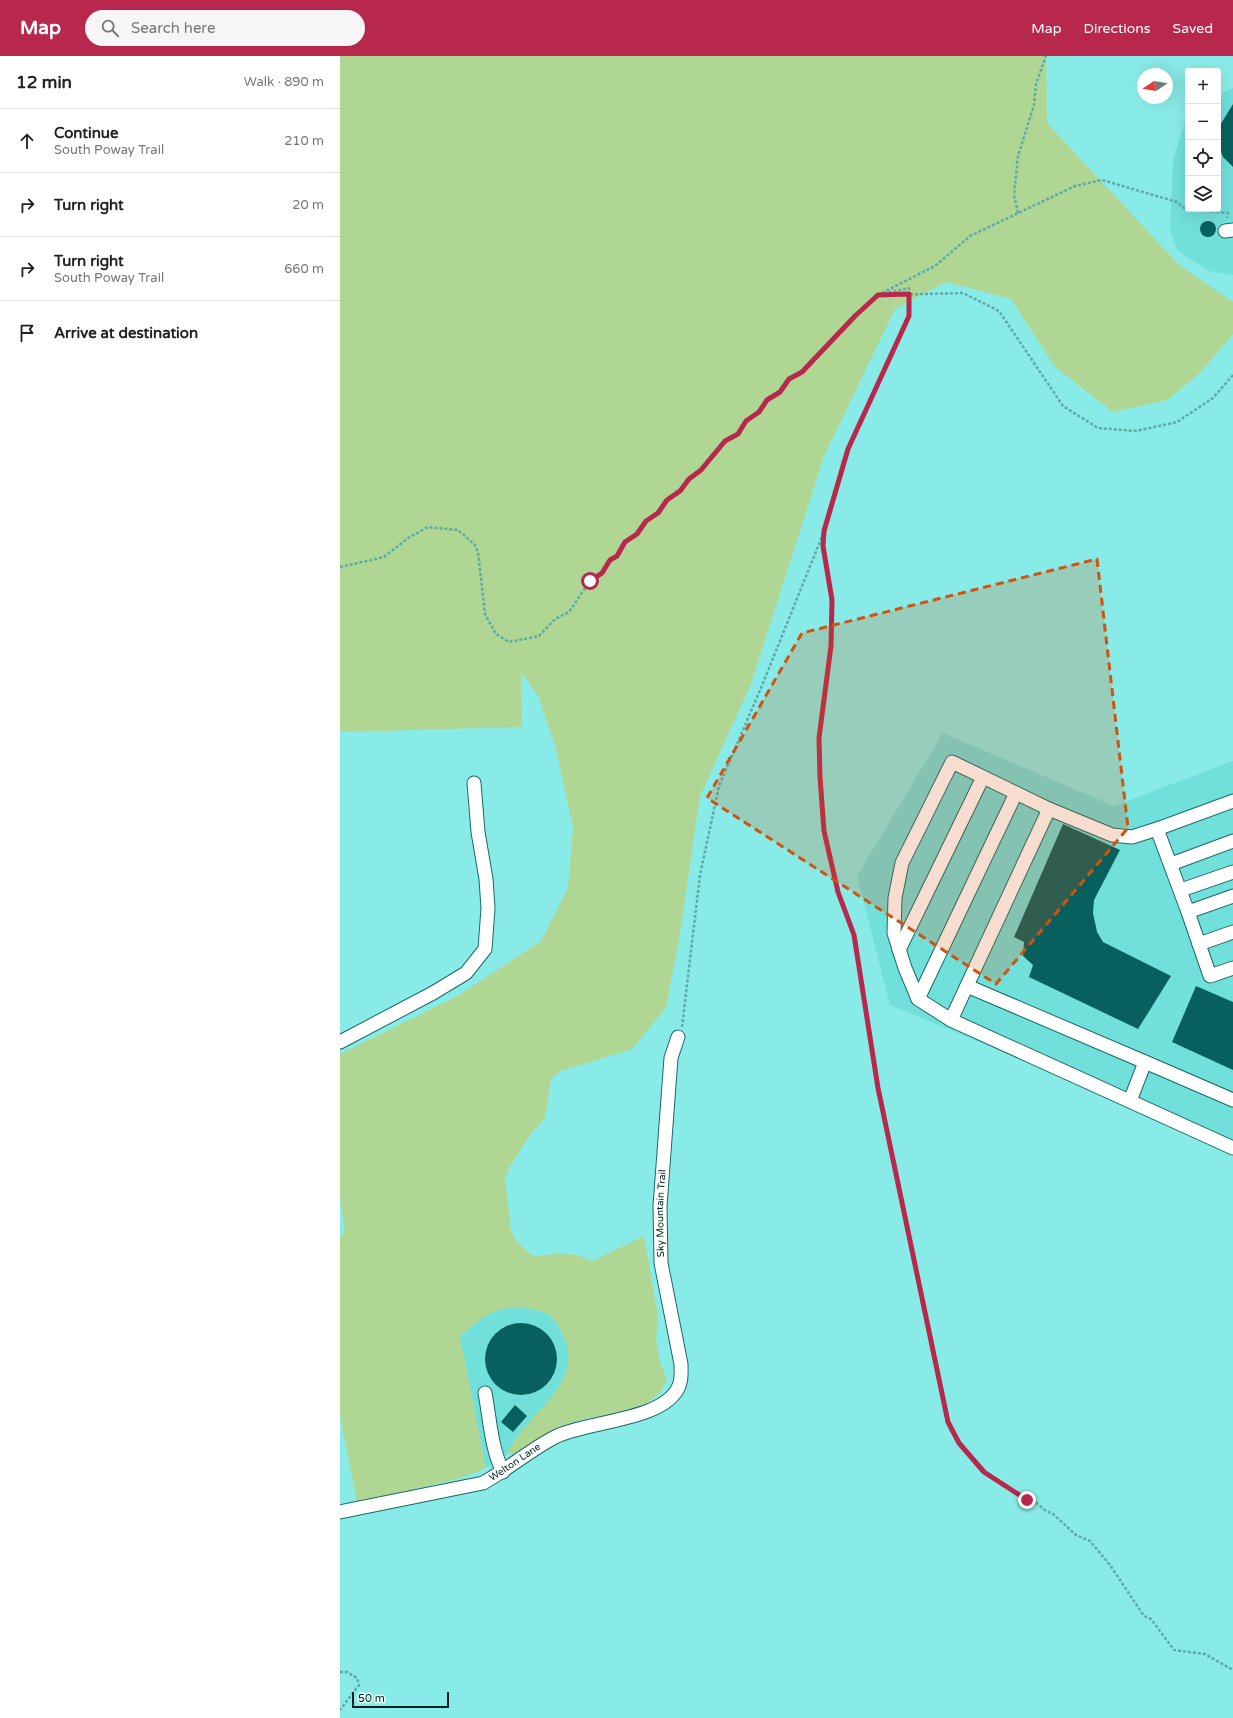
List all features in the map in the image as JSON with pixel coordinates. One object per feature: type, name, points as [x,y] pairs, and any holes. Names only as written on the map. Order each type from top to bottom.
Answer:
[{"type":"street","points":[[1233,801],[1132,837],[1112,834],[1049,809],[952,762],[902,863],[895,898],[894,933],[905,968],[918,999],[951,1020],[1233,1148]]},
{"type":"street","points":[[899,950],[984,777]]},
{"type":"street","points":[[340,1042],[433,993],[466,973],[485,948],[488,908],[486,879],[478,832],[474,783]]},
{"type":"street","points":[[918,999],[1016,793]]},
{"type":"street","points":[[951,1020],[1049,809]]},
{"type":"street","points":[[1157,829],[1171,864],[1210,976],[1233,968]]},
{"type":"street","points":[[1171,864],[1233,841]]},
{"type":"street","points":[[1180,890],[1233,872]]},
{"type":"street","points":[[1188,912],[1233,896]]},
{"type":"street","points":[[1199,944],[1233,932]]},
{"type":"street","points":[[967,986],[1233,1100]]},
{"type":"street","name":"Sky Mountain Trail","points":[[679,1388],[681,1380],[681,1364],[661,1263],[660,1206],[671,1058],[680,1032]]},
{"type":"street","points":[[1130,1100],[1145,1062]]},
{"type":"street","name":"Welton Lane","points":[[340,1512],[483,1483],[503,1472],[556,1436],[585,1427],[647,1412],[669,1399],[679,1388]]},
{"type":"street","points":[[485,1393],[494,1447],[503,1472]]},
{"type":"path","points":[[1018,213],[1014,195],[1018,156],[1034,104],[1036,84],[1046,56]]},
{"type":"path","points":[[340,567],[384,557],[408,538],[428,527],[458,530],[475,545],[478,552],[485,614],[496,634],[509,642],[539,636],[555,619],[569,612],[590,581],[602,573],[610,560],[617,556],[625,542],[637,534],[646,521],[658,513],[667,500],[680,491],[689,479],[701,470],[725,441],[738,434],[746,421],[759,412],[767,400],[780,392],[789,379],[802,372],[855,316],[878,295],[935,266],[970,236],[1075,186],[1102,180],[1176,202],[1185,209],[1228,213],[1229,230]]},
{"type":"path","points":[[680,1032],[700,874],[719,786],[761,688],[824,531],[848,449],[909,316],[908,288],[878,295]]},
{"type":"path","points":[[878,295],[963,293],[999,311],[1063,406],[1098,428],[1136,431],[1177,422],[1213,398],[1233,375]]},
{"type":"path","points":[[824,531],[823,546],[832,608],[831,646],[819,738],[824,831],[838,892],[854,935],[878,1088],[948,1422],[959,1443],[984,1472],[1027,1500],[1034,1502],[1046,1512],[1053,1514],[1076,1535],[1090,1541],[1110,1564],[1144,1616],[1151,1619],[1174,1650],[1205,1654],[1233,1670]]},
{"type":"path","points":[[340,1672],[347,1672],[357,1678],[359,1685],[340,1710]]},
{"type":"highlighted area","points":[[1097,559],[1128,828],[996,984],[707,798],[802,633]]},
{"type":"shaded area","points":[[340,56],[1046,56],[1047,123],[1179,265],[1233,302],[1233,334],[1200,373],[1167,400],[1113,412],[1055,367],[1011,299],[946,282],[895,309],[824,456],[751,684],[700,796],[680,934],[666,1008],[632,1049],[561,1071],[551,1079],[545,1118],[530,1135],[509,1168],[505,1178],[511,1231],[517,1242],[530,1254],[536,1256],[561,1253],[576,1255],[592,1261],[644,1236],[658,1316],[656,1340],[660,1362],[667,1379],[663,1388],[652,1400],[642,1406],[620,1413],[574,1422],[538,1440],[518,1454],[508,1453],[517,1438],[562,1382],[567,1367],[568,1350],[558,1326],[549,1315],[541,1311],[509,1308],[492,1313],[477,1322],[460,1336],[486,1468],[461,1478],[357,1503],[340,1416],[340,1238],[345,1230],[340,1197],[340,1054],[459,995],[541,941],[568,888],[573,827],[555,745],[538,696],[521,672],[522,727],[340,732]]},
{"type":"shaded area","points":[[1233,88],[1233,275],[1209,271],[1177,250],[1170,229],[1173,160],[1185,122],[1185,212],[1221,212],[1221,94]]},
{"type":"shaded area","points":[[943,733],[1114,806],[1233,761],[1233,1147],[890,1005],[857,876]]},
{"type":"shaded area","points":[[511,1306],[543,1311],[556,1322],[565,1339],[569,1353],[569,1368],[556,1393],[514,1440],[509,1453],[486,1468],[460,1336],[485,1315]]},
{"type":"building","points":[[1233,104],[1233,167],[1223,157],[1221,152],[1221,124]]},
{"type":"building","points":[[1208,221],[1214,223],[1216,229],[1214,235],[1208,237],[1202,235],[1200,229],[1202,223]]},
{"type":"building","points":[[1063,824],[1120,850],[1094,900],[1093,913],[1097,932],[1103,942],[1171,976],[1138,1029],[1029,977],[1033,965],[1023,956],[1024,942],[1014,937]]},
{"type":"building","points":[[1196,986],[1233,1002],[1233,1070],[1172,1042]]},
{"type":"building","points":[[521,1323],[541,1329],[551,1339],[557,1359],[551,1379],[541,1389],[521,1395],[501,1389],[491,1379],[485,1359],[491,1339],[501,1329]]},
{"type":"building","points":[[515,1405],[527,1416],[513,1432],[501,1422]]},
{"type":"route","points":[[590,581],[602,573],[610,560],[617,556],[625,542],[637,534],[646,521],[658,513],[667,500],[680,491],[689,479],[701,470],[725,441],[738,434],[746,421],[759,412],[767,400],[780,392],[789,379],[802,372],[855,316],[878,295],[909,294],[909,316],[848,449],[824,531],[823,546],[832,600],[831,646],[819,738],[824,831],[838,892],[854,935],[878,1088],[948,1422],[959,1443],[984,1472],[1027,1500]]}]
